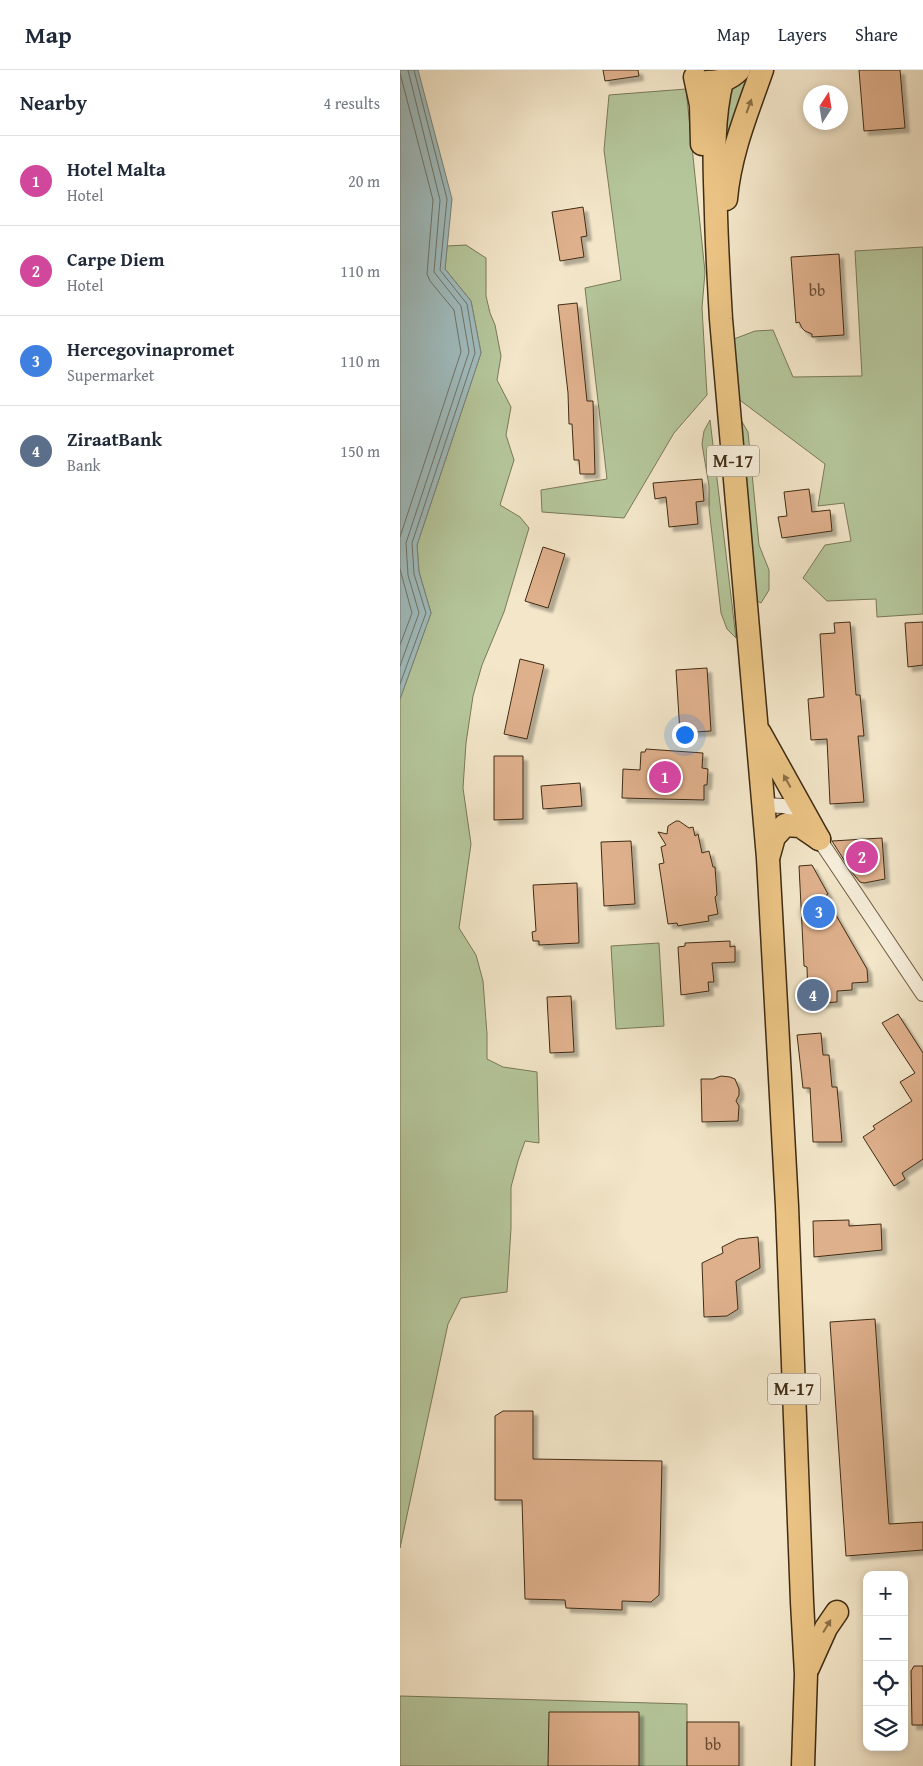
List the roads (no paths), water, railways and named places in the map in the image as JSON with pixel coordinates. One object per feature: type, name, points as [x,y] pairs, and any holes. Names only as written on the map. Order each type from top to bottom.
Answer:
[{"type":"main road","points":[[717,259],[731,161],[762,70]]},
{"type":"main road","name":"M-17","points":[[691,74],[701,105],[702,187],[706,214],[717,259]]},
{"type":"main road","name":"M-17","points":[[691,74],[708,82],[731,76]]},
{"type":"main road","name":"M-17","points":[[731,76],[716,123],[714,153],[717,259],[720,319],[768,858],[787,1206],[806,1674],[803,1766]]},
{"type":"main road","points":[[757,726],[820,839]]},
{"type":"main road","points":[[768,858],[774,837],[785,825],[800,826],[820,839]]},
{"type":"main road","points":[[806,1674],[826,1628],[837,1612]]},
{"type":"street","points":[[764,804],[791,808],[799,814],[820,839],[923,994]]},
{"type":"water","points":[[400,70],[418,70],[452,199],[445,269],[471,301],[481,353],[417,545],[419,572],[431,613],[400,699]]},
{"type":"place","name":"Hotel Malta","points":[[665,777]]},
{"type":"place","name":"Carpe Diem","points":[[862,857]]},
{"type":"place","name":"Hercegovinapromet","points":[[819,912]]},
{"type":"place","name":"ZiraatBank","points":[[813,995]]}]
